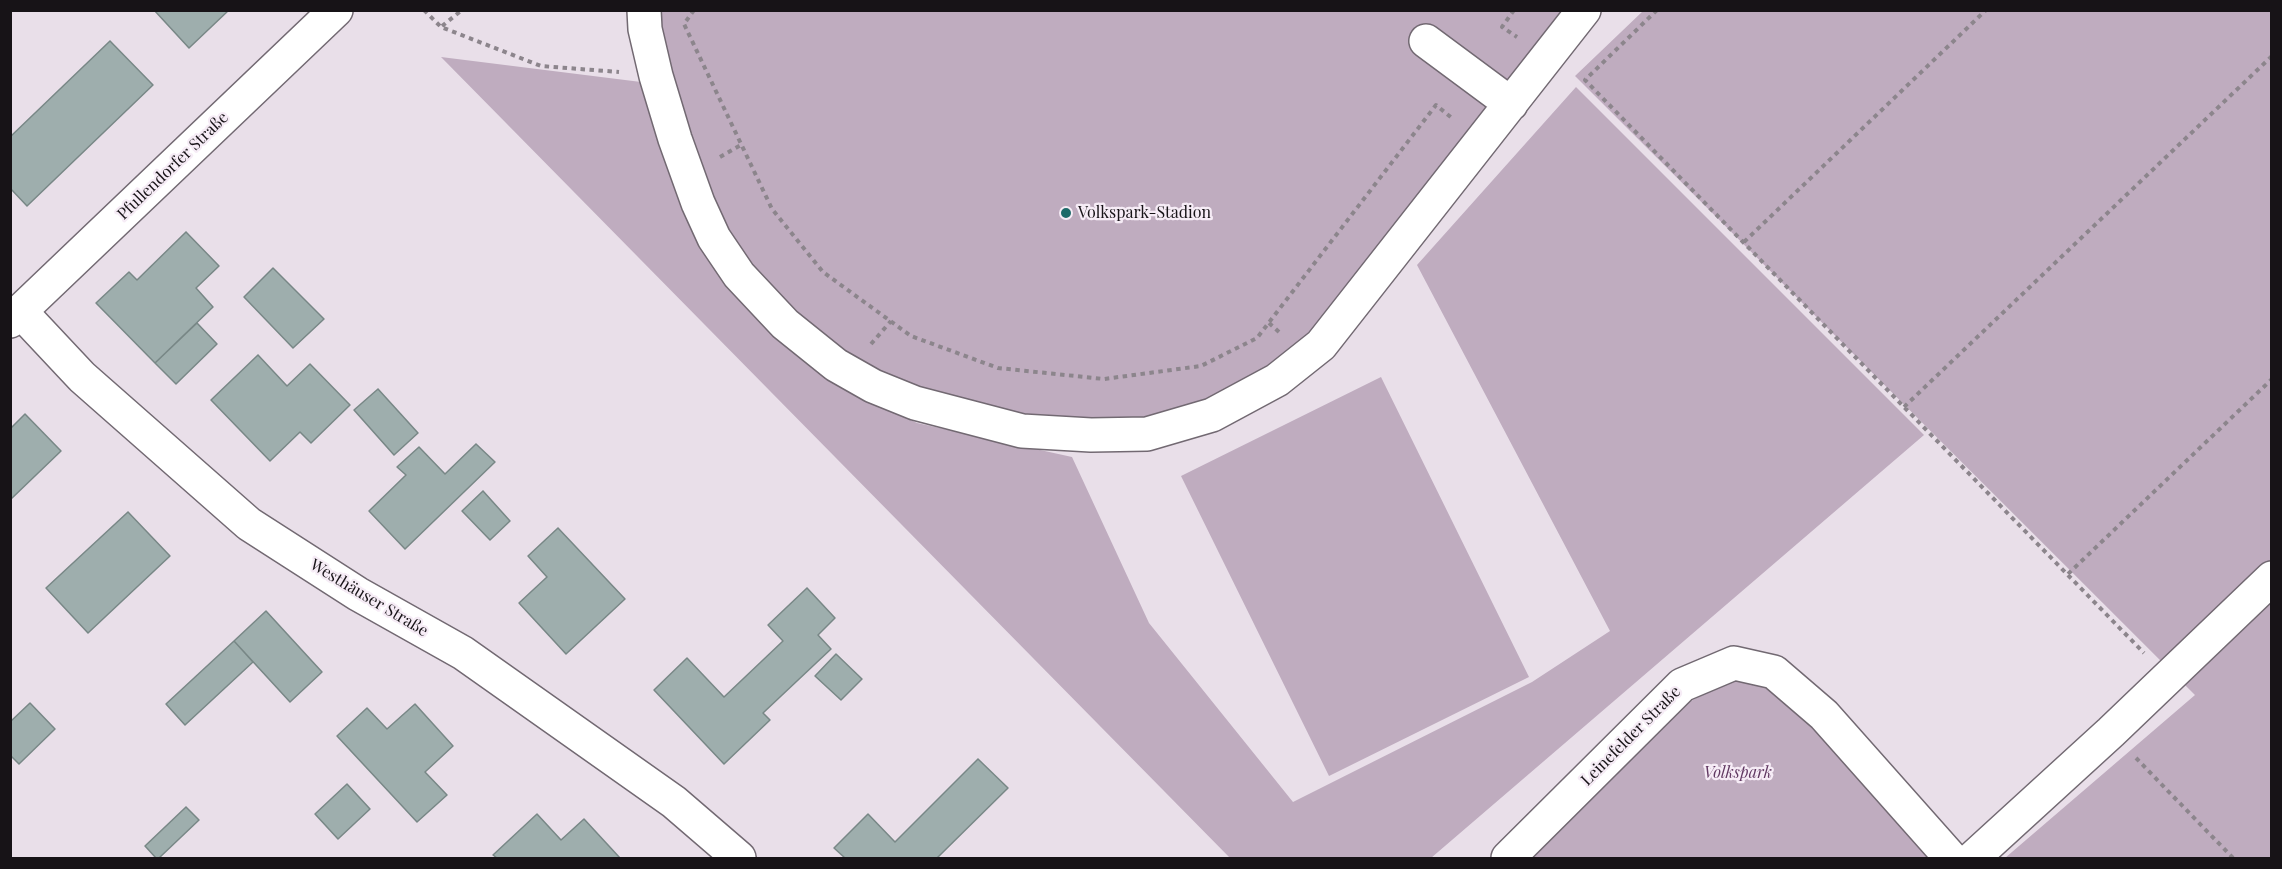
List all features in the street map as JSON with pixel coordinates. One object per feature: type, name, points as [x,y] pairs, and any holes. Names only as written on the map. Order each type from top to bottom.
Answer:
[{"type":"street","name":"Pfullendorfer Straße","points":[[16,316],[336,10]]},
{"type":"street","points":[[644,10],[645,29],[656,76],[698,203],[714,238],[739,274],[785,324],[836,365],[873,386],[915,403],[1022,431],[1091,435],[1147,434],[1212,415],[1277,380],[1321,345],[1584,10]]},
{"type":"street","points":[[1426,41],[1511,104]]},
{"type":"street","name":"Westhäuser Straße","points":[[16,316],[249,524],[358,594],[463,654],[674,802],[739,858]]},
{"type":"street","points":[[1972,858],[2111,732],[2271,578]]},
{"type":"street","name":"Leinefelder Straße","points":[[1508,858],[1682,685],[1734,663],[1774,672],[1824,715],[1951,858]]},
{"type":"path","points":[[424,10],[441,27],[541,66],[656,76]]},
{"type":"path","points":[[441,27],[462,10]]},
{"type":"path","points":[[694,10],[684,24],[772,209],[823,272],[911,336],[998,368],[1104,379],[1202,366],[1257,338],[1436,105],[1482,142]]},
{"type":"path","points":[[1657,10],[1585,80],[2168,677]]},
{"type":"path","points":[[1744,242],[1986,10]]},
{"type":"path","points":[[1904,407],[2271,56]]},
{"type":"path","points":[[2068,574],[2271,379]]},
{"type":"path","points":[[2111,732],[2233,858]]},
{"type":"green space","name":"Volkspark-Stadion","points":[[651,11],[1571,11],[1343,306],[1283,362],[1183,411],[1136,418],[1089,420],[1028,417],[916,387],[871,366],[822,336],[778,297],[739,255],[697,172]]},
{"type":"green space","points":[[1643,11],[2271,11],[2271,858],[2005,858],[2195,695],[1575,76]]},
{"type":"green space","points":[[441,57],[641,82],[689,223],[834,383],[917,423],[1072,457],[1149,623],[1293,802],[1532,682],[1610,631],[1417,265],[1576,87],[1924,435],[1431,858],[1230,858]]},
{"type":"green space","points":[[1381,377],[1529,677],[1329,776],[1181,476]]},
{"type":"green space","name":"Volkspark","points":[[1730,681],[1774,685],[1936,858],[1533,858],[1685,704]]},
{"type":"building","points":[[154,10],[229,10],[189,48]]},
{"type":"building","points":[[110,41],[153,85],[27,206],[10,188],[10,137]]},
{"type":"building","points":[[186,232],[219,266],[196,288],[213,307],[155,363],[96,303],[129,272],[137,280]]},
{"type":"building","points":[[273,268],[324,319],[293,348],[244,297]]},
{"type":"building","points":[[197,323],[217,344],[176,384],[155,363]]},
{"type":"building","points":[[258,355],[287,386],[310,364],[350,405],[311,443],[300,432],[270,461],[211,400]]},
{"type":"building","points":[[378,389],[418,433],[394,455],[354,410]]},
{"type":"building","points":[[25,414],[61,451],[10,500],[10,429]]},
{"type":"building","points":[[476,444],[495,462],[405,549],[369,511],[406,475],[397,467],[419,447],[445,474]]},
{"type":"building","points":[[483,491],[510,521],[490,540],[462,511]]},
{"type":"building","points":[[128,512],[170,556],[88,633],[46,588]]},
{"type":"building","points":[[558,528],[625,599],[566,654],[519,603],[547,577],[528,556]]},
{"type":"building","points":[[807,588],[835,618],[818,635],[831,649],[763,713],[770,720],[724,764],[654,690],[687,658],[724,697],[783,641],[768,625]]},
{"type":"building","points":[[266,611],[322,672],[290,702],[234,641]]},
{"type":"building","points":[[234,641],[253,662],[185,725],[166,704]]},
{"type":"building","points":[[836,654],[862,679],[841,700],[815,676]]},
{"type":"building","points":[[30,703],[55,729],[19,764],[10,755],[10,722]]},
{"type":"building","points":[[415,704],[453,746],[425,772],[447,795],[417,822],[337,736],[367,708],[387,729]]},
{"type":"building","points":[[978,759],[1008,788],[937,858],[845,858],[834,848],[868,814],[895,842]]},
{"type":"building","points":[[347,784],[370,809],[338,839],[315,814]]},
{"type":"building","points":[[186,807],[199,820],[159,858],[156,858],[145,846]]},
{"type":"building","points":[[537,814],[561,840],[584,819],[620,858],[497,858],[493,855]]},
{"type":"place","name":"Volkspark-Stadion","points":[[1066,213]]}]
